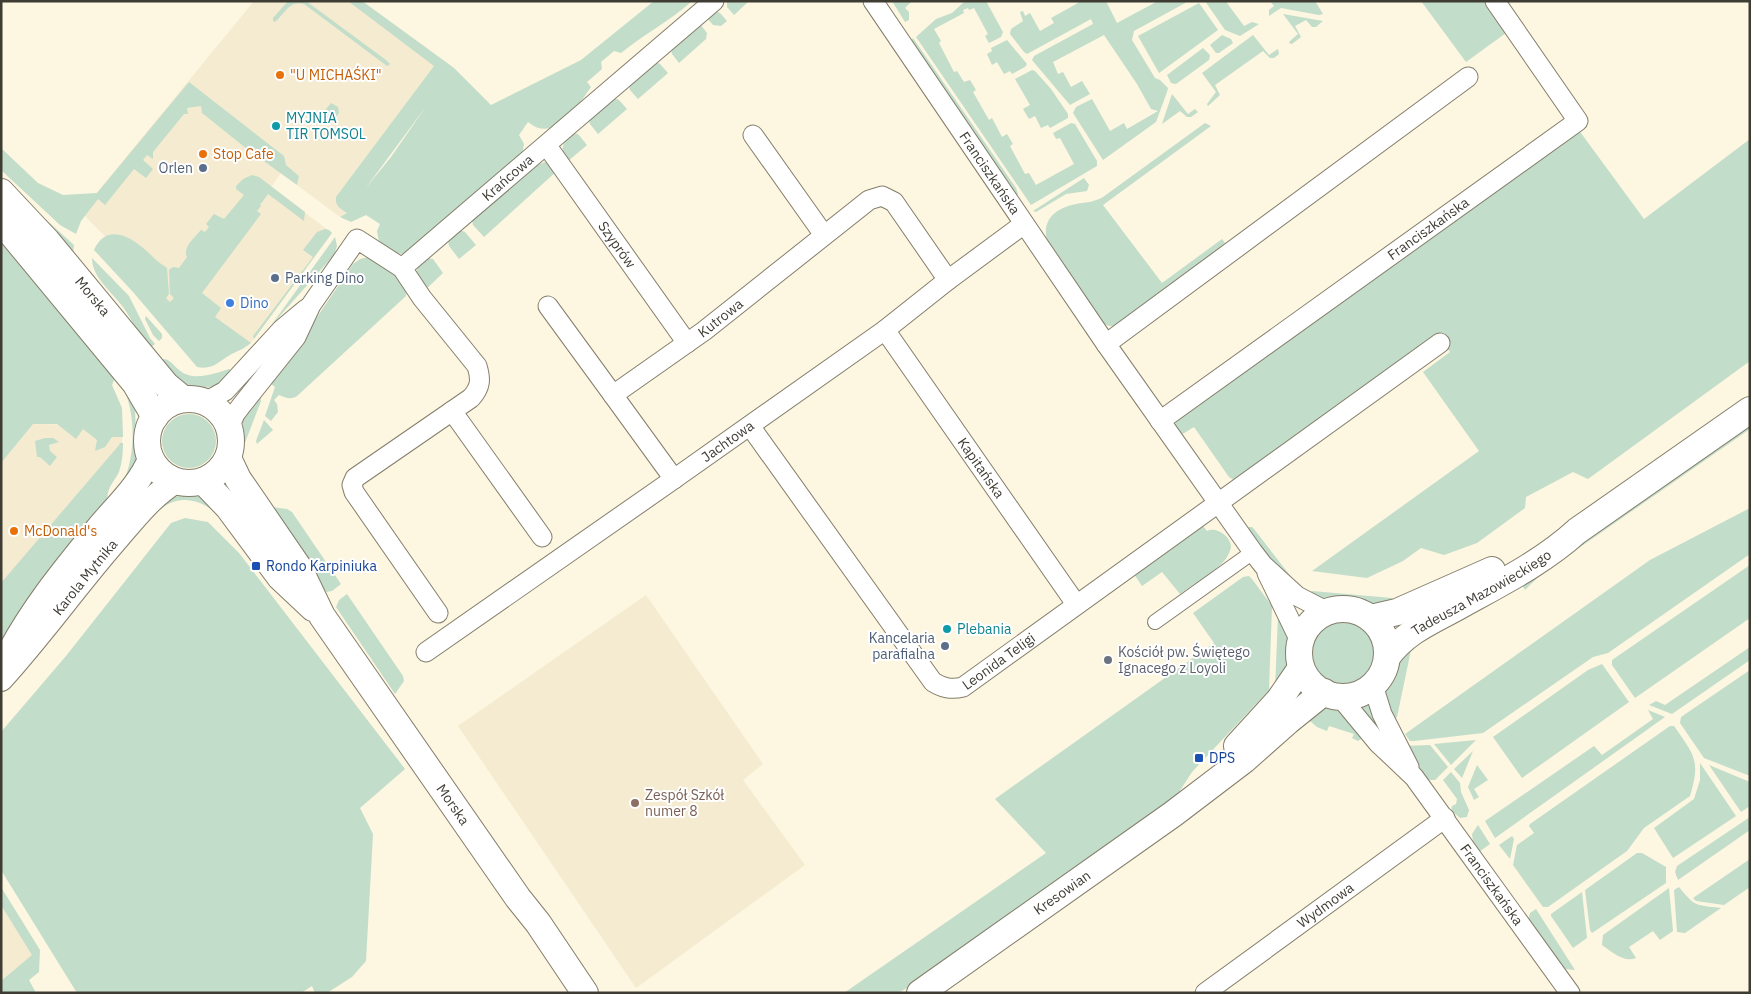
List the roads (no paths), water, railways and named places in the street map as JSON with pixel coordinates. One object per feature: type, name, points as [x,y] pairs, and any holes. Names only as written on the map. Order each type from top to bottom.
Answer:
[{"type":"main road","name":"Morska","points":[[1,192],[47,241],[166,385],[194,401]]},
{"type":"main road","name":"Morska","points":[[1,221],[135,383],[155,417]]},
{"type":"main road","points":[[194,401],[220,412],[229,428],[231,445],[228,458],[220,470],[203,481],[189,483],[176,481],[159,470],[151,458],[148,449],[148,436],[155,417],[165,407],[194,401]]},
{"type":"main road","name":"Tadeusza Mazowieckiego","points":[[1387,657],[1407,635],[1531,565],[1750,410]]},
{"type":"main road","name":"Morska","points":[[228,458],[238,479],[299,568],[322,616],[518,898],[538,923],[585,993]]},
{"type":"main road","name":"Morska","points":[[203,481],[222,499],[280,578],[322,616]]},
{"type":"main road","name":"Tadeusza Mazowieckiego","points":[[1371,618],[1391,614],[1412,606],[1577,531]]},
{"type":"main road","points":[[1337,609],[1351,609],[1362,612],[1371,618],[1383,634],[1387,645],[1387,657],[1382,674],[1374,685],[1356,695],[1332,695],[1311,684],[1301,668],[1299,654],[1300,640],[1309,624],[1326,612],[1337,609]]},
{"type":"main road","name":"Kresowian","points":[[1203,790],[1233,749],[1292,684],[1301,668]]},
{"type":"main road","name":"Kresowian","points":[[920,993],[1158,824],[1244,760],[1288,720],[1332,695]]},
{"type":"street","name":"Krańcowa","points":[[402,268],[547,146],[714,1]]},
{"type":"street","name":"Franciszkańska","points":[[873,1],[1106,344],[1258,558],[1297,596],[1326,612]]},
{"type":"street","name":"Franciszkańska","points":[[1160,421],[1578,121],[1495,1]]},
{"type":"street","points":[[1106,344],[1468,77]]},
{"type":"street","points":[[754,135],[824,235]]},
{"type":"street","name":"Szyprów","points":[[547,146],[687,343]]},
{"type":"street","name":"Kutrowa","points":[[612,395],[704,331],[869,200],[878,196],[894,202],[948,280]]},
{"type":"street","name":"Jachtowa","points":[[426,652],[885,330],[948,280],[1024,224]]},
{"type":"street","points":[[229,428],[235,414],[296,337],[311,306],[358,239],[402,268],[422,298],[477,366],[480,377],[479,389],[471,398],[354,478],[352,485],[354,492],[438,613]]},
{"type":"street","points":[[194,401],[225,391],[282,329],[311,306]]},
{"type":"street","points":[[548,306],[674,479]]},
{"type":"street","name":"Kapitańska","points":[[885,330],[1076,604]]},
{"type":"street","points":[[1218,504],[1440,343]]},
{"type":"street","points":[[452,411],[542,537]]},
{"type":"street","name":"Leonida Teligi","points":[[750,426],[933,682],[948,689],[963,686],[1218,504]]},
{"type":"street","name":"Karola Mytnika","points":[[1,667],[24,625],[50,587],[140,480],[151,458]]},
{"type":"street","name":"Karola Mytnika","points":[[1,679],[25,653],[77,585],[124,530],[159,492],[176,481]]},
{"type":"street","name":"Franciszkańska","points":[[1258,558],[1300,640]]},
{"type":"street","points":[[1155,622],[1258,558]]},
{"type":"street","name":"Franciszkańska","points":[[1374,685],[1382,714],[1414,777]]},
{"type":"street","name":"Franciszkańska","points":[[1332,695],[1414,777],[1445,818],[1565,991]]},
{"type":"street","name":"Wydmowa","points":[[1205,993],[1445,818]]},
{"type":"place","name":"\"U MICHAŚKI\"","points":[[280,75]]},
{"type":"place","name":"MYJNIA TIR TOMSOL","points":[[276,126]]},
{"type":"place","name":"Stop Cafe","points":[[203,154]]},
{"type":"place","name":"Orlen","points":[[203,168]]},
{"type":"place","name":"Parking Dino","points":[[275,278]]},
{"type":"place","name":"Dino","points":[[230,303]]},
{"type":"place","name":"McDonald's","points":[[14,531]]},
{"type":"place","name":"Rondo Karpiniuka","points":[[256,566]]},
{"type":"place","name":"Plebania","points":[[947,629]]},
{"type":"place","name":"Kancelaria parafialna","points":[[945,646]]},
{"type":"place","name":"Kościół pw. Świętego Ignacego z Loyoli","points":[[1108,660]]},
{"type":"place","name":"DPS","points":[[1199,758]]},
{"type":"place","name":"Zespół Szkół numer 8","points":[[635,803]]}]
